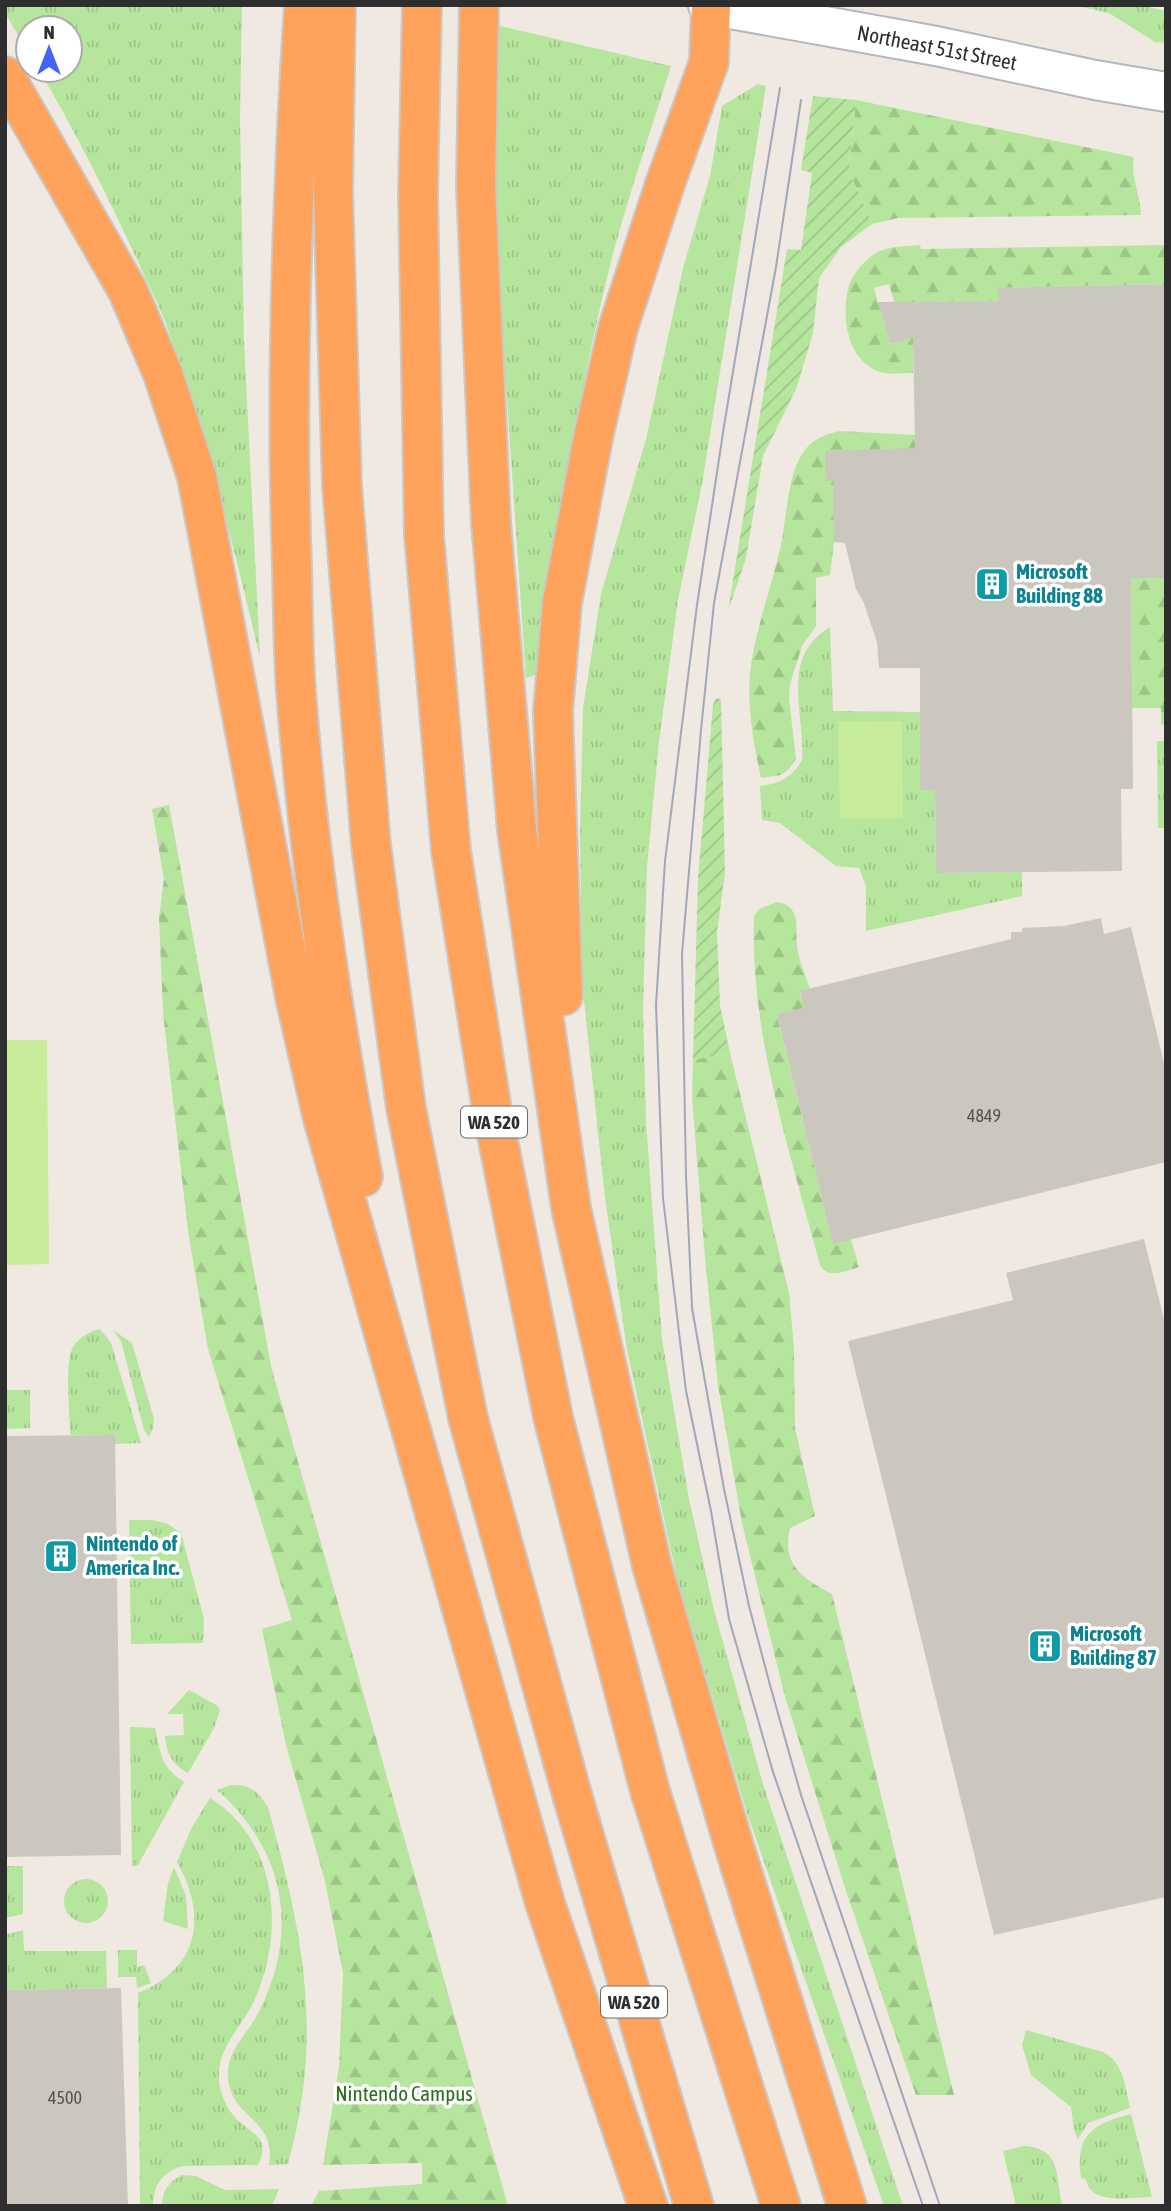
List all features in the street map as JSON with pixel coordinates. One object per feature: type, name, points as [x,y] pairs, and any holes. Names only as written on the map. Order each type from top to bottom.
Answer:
[{"type":"highway","points":[[304,5],[294,164],[288,445],[296,689],[314,881],[346,1087],[409,1416]]},
{"type":"highway","name":"WA 520","points":[[336,5],[333,191],[342,486],[371,845],[406,1108],[468,1418],[573,1798],[694,2206]]},
{"type":"highway","name":"WA 520","points":[[422,5],[418,193],[424,535],[451,850],[492,1110],[553,1418],[650,1791],[781,2206]]},
{"type":"highway","points":[[479,5],[476,187],[491,523],[517,830],[572,1208],[652,1566],[734,1846],[847,2206]]},
{"type":"highway","points":[[572,1208],[553,712],[562,603],[593,438],[618,328],[665,184],[709,62],[710,5]]},
{"type":"highway","points":[[5,76],[128,291],[163,374],[197,477],[295,997],[322,1115],[545,1903],[648,2206]]},
{"type":"main road","name":"Northeast 51st Street","points":[[710,5],[1166,92]]},
{"type":"green space","points":[[5,5],[242,5],[240,118],[244,342],[260,657],[206,445],[165,321],[100,183],[47,84],[84,84],[84,14],[14,14],[14,28],[5,13]]},
{"type":"green space","points":[[1073,5],[1140,5],[1166,11],[1166,43],[1155,42],[1109,13]]},
{"type":"green space","points":[[496,25],[671,66],[614,250],[601,302],[570,461],[538,674],[526,678],[498,268],[493,139]]},
{"type":"green space","points":[[758,84],[766,86],[702,484],[678,600],[659,742],[647,866],[643,1010],[646,1122],[662,1339],[689,1499],[714,1610],[763,1784],[903,2206],[884,2206],[747,1813],[677,1578],[627,1350],[605,1198],[582,981],[580,830],[583,708],[601,594],[646,439],[683,268],[710,176],[722,106]]},
{"type":"green space","points":[[813,96],[856,100],[849,171],[872,224],[841,247],[819,278],[813,333],[797,387],[763,456],[746,558],[728,611],[787,249],[801,250],[812,173],[801,170]]},
{"type":"green space","points":[[856,100],[1134,157],[1133,172],[1141,215],[898,218],[872,224],[849,171]]},
{"type":"green space","points":[[920,245],[921,249],[1166,245],[1166,284],[999,288],[999,301],[913,302],[913,373],[880,372],[861,359],[849,338],[846,313],[848,289],[858,270],[873,255],[890,248]],"holes":[[[889,284],[905,340],[890,344],[874,288]]]},
{"type":"green space","points":[[840,431],[915,435],[915,485],[834,498],[834,542],[830,575],[816,578],[816,626],[802,646],[790,684],[789,699],[796,759],[781,775],[761,778],[751,722],[751,665],[781,545],[790,487],[797,465],[808,446],[823,436]]},
{"type":"green space","points":[[1131,578],[1166,578],[1166,726],[1161,724],[1161,708],[1132,708]]},
{"type":"green space","points":[[830,627],[833,711],[921,712],[921,790],[935,790],[936,873],[1022,872],[1022,896],[866,931],[866,886],[859,868],[836,866],[780,823],[762,820],[760,786],[785,779],[802,760],[799,671],[804,655],[814,640]]},
{"type":"green space","points":[[716,698],[721,699],[725,873],[717,932],[720,1005],[730,1053],[693,1060],[698,879],[713,705]]},
{"type":"green space","points":[[902,721],[903,818],[840,819],[838,722]]},
{"type":"green space","points":[[1165,739],[1166,828],[1158,828],[1157,741]]},
{"type":"green space","name":"Nintendo Campus","points":[[169,805],[271,1366],[508,2206],[311,2206],[319,2191],[422,2184],[422,2163],[323,2165],[339,2067],[343,1973],[325,1881],[286,1745],[262,1629],[292,1620],[208,1349],[188,1231],[163,1013],[159,917],[164,879],[152,809]]},
{"type":"green space","points":[[777,902],[791,908],[794,914],[799,956],[810,989],[800,992],[804,1008],[777,1015],[833,1243],[851,1239],[859,1267],[838,1273],[823,1270],[820,1265],[774,1093],[765,1049],[754,961],[754,917],[759,909]]},
{"type":"green space","points":[[5,1040],[47,1040],[49,1264],[5,1265]]},
{"type":"green space","points":[[730,1053],[789,1293],[794,1347],[795,1428],[815,1516],[790,1528],[789,1552],[797,1569],[804,1576],[832,1594],[954,2095],[916,2095],[846,1891],[784,1693],[742,1523],[718,1385],[692,1098],[693,1060]]},
{"type":"green space","points":[[100,1329],[111,1343],[141,1443],[115,1444],[114,1435],[70,1435],[68,1381],[71,1352],[82,1337]]},
{"type":"green space","points":[[113,1330],[132,1343],[154,1419],[149,1437],[144,1430],[121,1341]]},
{"type":"green space","points":[[5,1390],[30,1390],[30,1428],[5,1429]]},
{"type":"green space","points":[[129,1520],[153,1520],[168,1524],[181,1533],[204,1619],[203,1643],[131,1644]]},
{"type":"green space","points":[[189,1690],[218,1706],[220,1711],[214,1728],[188,1773],[171,1758],[165,1736],[184,1735],[183,1714],[167,1714]]},
{"type":"green space","points":[[130,1727],[155,1728],[166,1765],[184,1782],[138,1865],[132,1866]]},
{"type":"green space","points":[[231,1785],[253,1790],[268,1807],[299,1941],[307,2027],[305,2071],[299,2117],[288,2164],[269,2165],[270,2149],[266,2137],[243,2110],[230,2088],[228,2073],[231,2056],[259,2012],[272,1981],[282,1922],[279,1893],[271,1865],[258,1838],[240,1813],[217,1790]]},
{"type":"green space","points":[[210,1798],[233,1816],[250,1838],[262,1862],[269,1889],[272,1917],[264,1973],[255,1999],[226,2047],[219,2068],[225,2103],[233,2115],[260,2141],[262,2155],[258,2165],[182,2166],[160,2180],[153,2206],[140,2206],[138,1993],[174,1970],[192,1939],[193,1902],[177,1862],[192,1827]]},
{"type":"green space","points":[[5,1866],[23,1866],[23,1914],[5,1918]]},
{"type":"green space","points":[[174,1867],[186,1896],[188,1929],[163,1921],[168,1883]]},
{"type":"green space","points":[[86,1879],[101,1886],[108,1901],[101,1916],[86,1923],[71,1916],[64,1901],[71,1886]]},
{"type":"green space","points":[[23,1930],[24,1951],[106,1951],[107,1988],[5,1990],[5,1935]]},
{"type":"green space","points":[[118,1950],[137,1950],[137,1967],[144,1965],[151,1983],[137,1988],[136,1977],[118,1977]]},
{"type":"green space","points":[[1026,2030],[1103,2052],[1110,2057],[1122,2076],[1130,2108],[1088,2123],[1078,2139],[1071,2107],[1031,2075],[1022,2045]]},
{"type":"green space","points":[[1131,2114],[1152,2197],[1113,2198],[1096,2194],[1089,2188],[1086,2180],[1081,2178],[1080,2163],[1084,2141],[1096,2127]]},
{"type":"green space","points":[[1024,2146],[1037,2148],[1052,2159],[1063,2206],[1016,2206],[1003,2151]]},
{"type":"green space","points":[[182,2175],[196,2176],[225,2190],[279,2189],[272,2206],[162,2206],[167,2188]]},
{"type":"building","name":"Microsoft Building 88","points":[[1166,284],[1166,578],[1131,578],[1133,789],[1121,789],[1122,871],[936,873],[935,790],[920,790],[920,668],[879,668],[877,642],[856,589],[845,543],[834,542],[833,480],[826,481],[825,451],[915,448],[913,338],[890,344],[878,302],[999,301],[998,288]]},
{"type":"building","points":[[1101,918],[1104,934],[1131,927],[1166,1071],[1166,1162],[833,1244],[777,1014],[804,1008],[800,991],[1011,939],[1011,932],[1022,932],[1022,928],[1064,926]]},
{"type":"building","name":"Microsoft Building 87","points":[[1144,1239],[1166,1327],[1166,1897],[994,1935],[848,1341],[1013,1300],[1006,1273]]},
{"type":"building","name":"Nintendo of America Inc.","points":[[115,1435],[121,1855],[5,1857],[5,1436]]},
{"type":"building","points":[[121,1988],[128,2206],[5,2206],[5,1990]]},
{"type":"tram line","points":[[780,88],[697,605],[665,861],[656,1005],[663,1198],[686,1391],[711,1511],[729,1619],[773,1772],[923,2206]]},
{"type":"tram line","points":[[801,100],[776,267],[714,603],[701,730],[682,954],[686,1176],[692,1308],[724,1489],[749,1606],[770,1685],[801,1795],[940,2206]]},
{"type":"place","name":"Microsoft Building 88","points":[[992,584]]},
{"type":"place","name":"Nintendo of America Inc.","points":[[61,1556]]},
{"type":"place","name":"Microsoft Building 87","points":[[1045,1646]]}]
